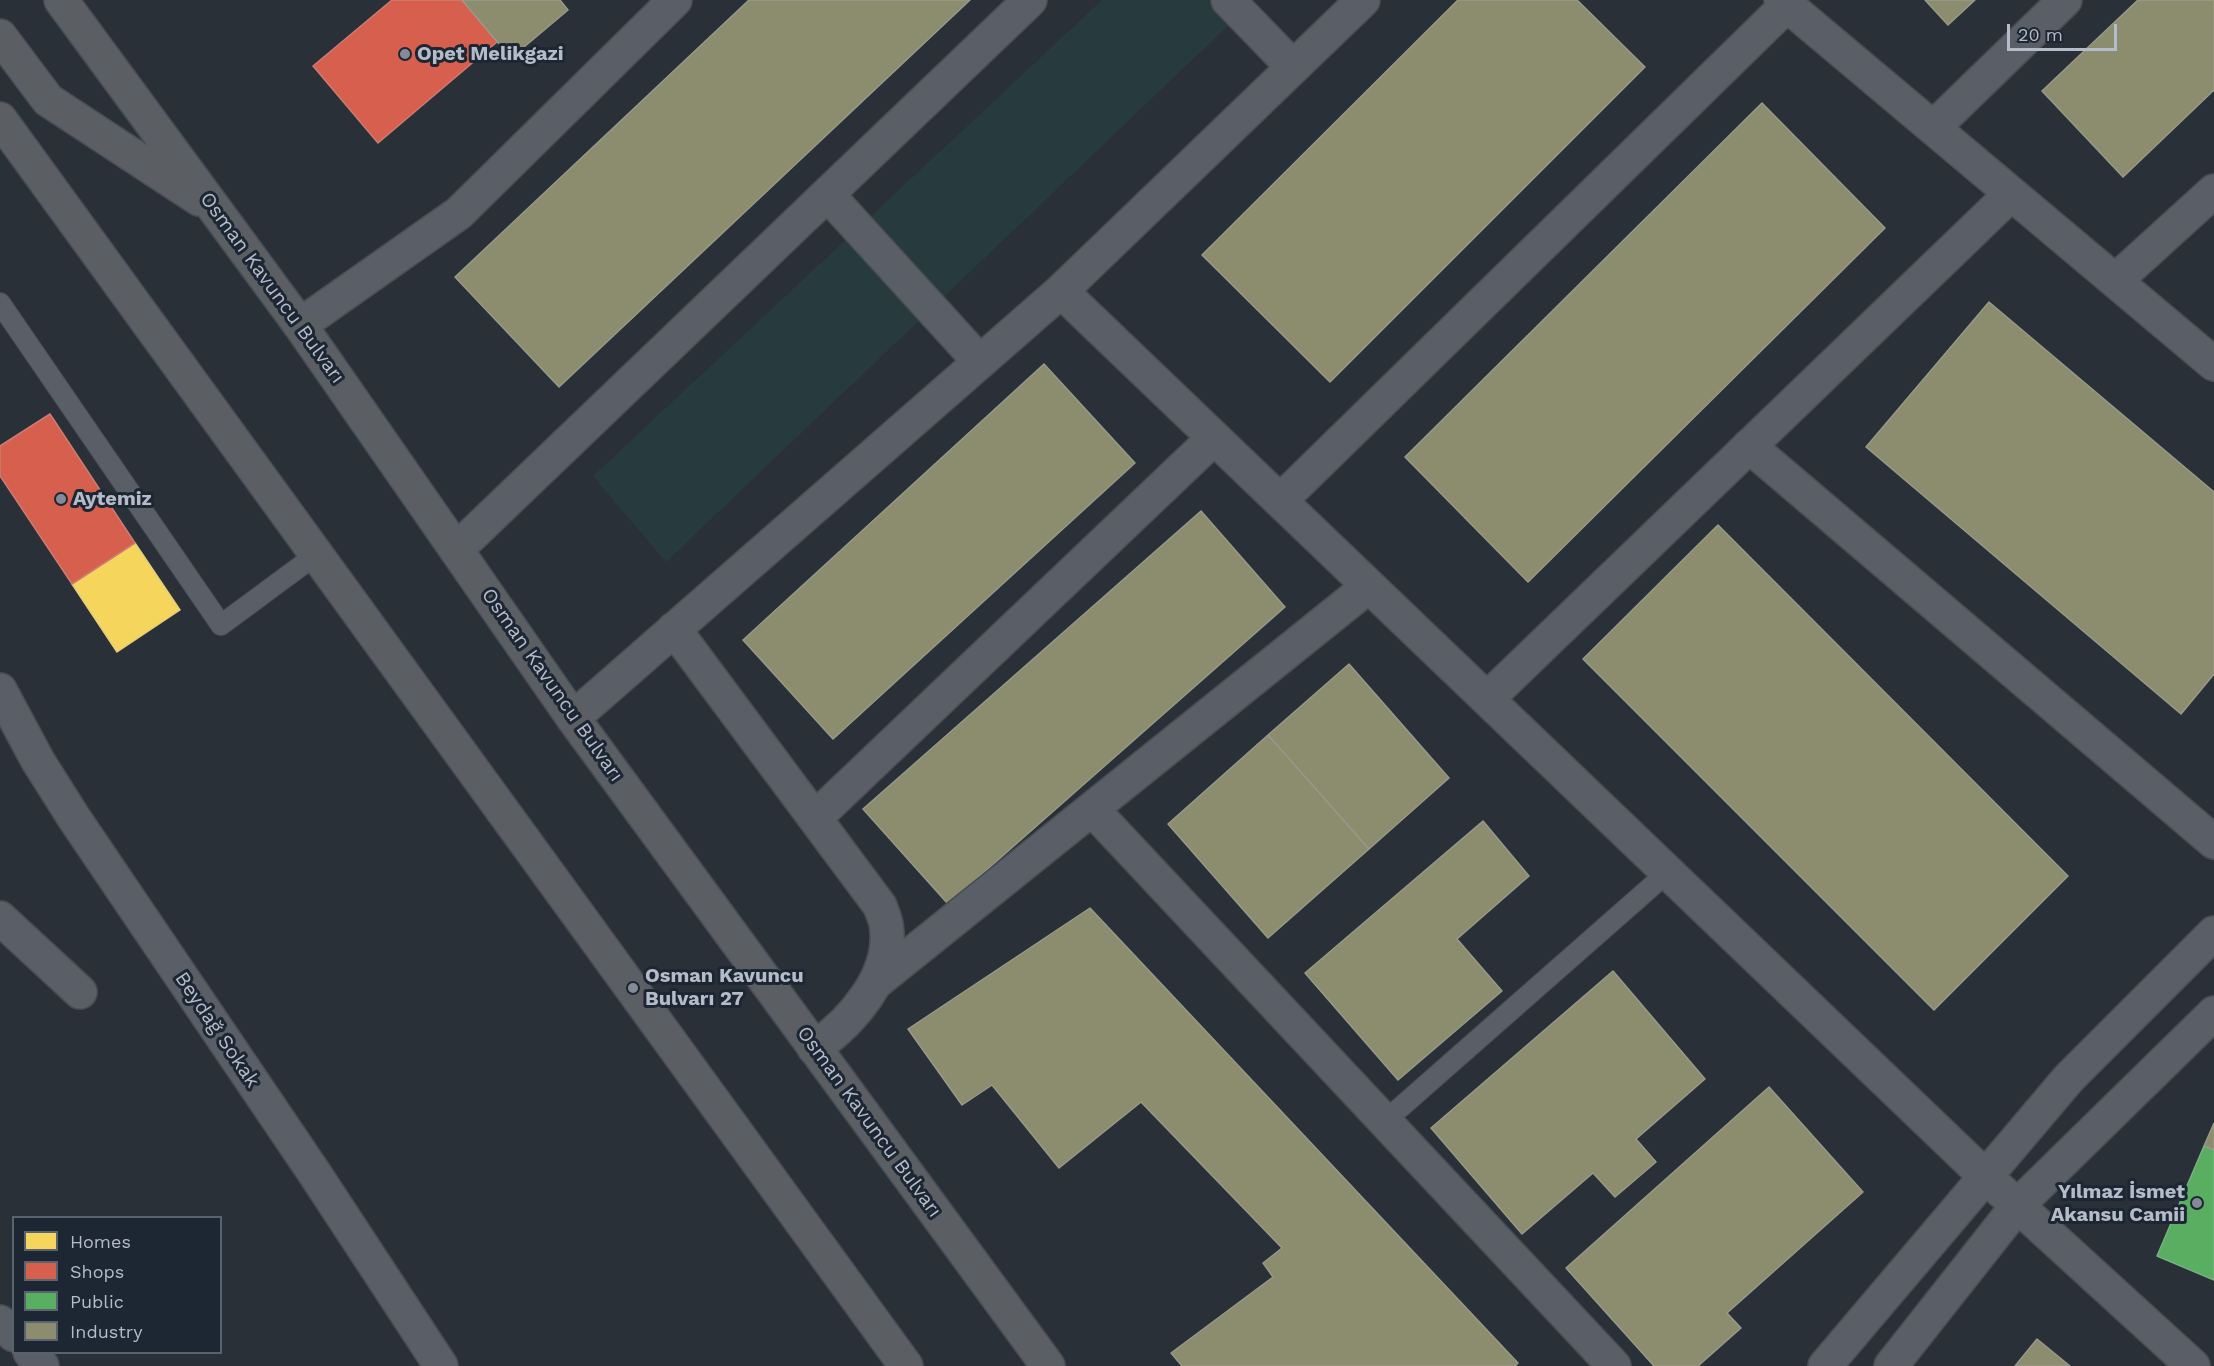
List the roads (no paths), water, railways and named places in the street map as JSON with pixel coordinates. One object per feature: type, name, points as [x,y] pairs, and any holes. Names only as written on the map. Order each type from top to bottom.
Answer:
[{"type":"highway","name":"Osman Kavuncu Bulvarı","points":[[61,0],[300,325],[458,549],[573,718],[1048,1366]]},
{"type":"highway","points":[[0,36],[48,100],[215,210]]},
{"type":"highway","points":[[0,119],[906,1366]]},
{"type":"street","points":[[300,325],[459,213],[675,0]]},
{"type":"street","points":[[458,549],[1030,0]]},
{"type":"street","points":[[1228,0],[1293,67]]},
{"type":"street","points":[[573,718],[1061,291],[1363,0]]},
{"type":"street","points":[[1933,128],[2065,0]]},
{"type":"street","points":[[1280,501],[1784,2],[2214,364]]},
{"type":"street","points":[[2115,281],[2214,191]]},
{"type":"street","points":[[1487,699],[2011,194]]},
{"type":"street","points":[[828,195],[980,362]]},
{"type":"street","points":[[1061,291],[1986,1177],[2193,1366]]},
{"type":"street","points":[[814,818],[1214,438]]},
{"type":"street","points":[[1749,446],[2214,842]]},
{"type":"street","points":[[874,984],[1369,586]]},
{"type":"street","points":[[674,629],[880,906],[886,924],[886,944],[885,954],[874,984],[863,1003],[849,1020],[832,1036],[814,1048]]},
{"type":"street","name":"Beydağ Sokak","points":[[0,690],[38,760],[74,818],[315,1174],[441,1366]]},
{"type":"street","points":[[1092,809],[1614,1366]]},
{"type":"street","points":[[0,918],[80,992]]},
{"type":"street","points":[[1825,1366],[2069,1078],[2214,933]]},
{"type":"street","points":[[1891,1366],[2018,1205],[2214,1013]]},
{"type":"street","points":[[0,1322],[12,1333]]},
{"type":"street","points":[[31,1354],[42,1366]]},
{"type":"lane","points":[[0,303],[221,626],[317,554]]},
{"type":"lane","points":[[1385,1121],[1668,872]]},
{"type":"place","name":"Opet Melikgazi","points":[[405,54]]},
{"type":"place","name":"Aytemiz","points":[[61,499]]},
{"type":"place","name":"Osman Kavuncu Bulvarı 27","points":[[633,988]]},
{"type":"place","name":"Yılmaz İsmet Akansu Camii","points":[[2197,1203]]}]
